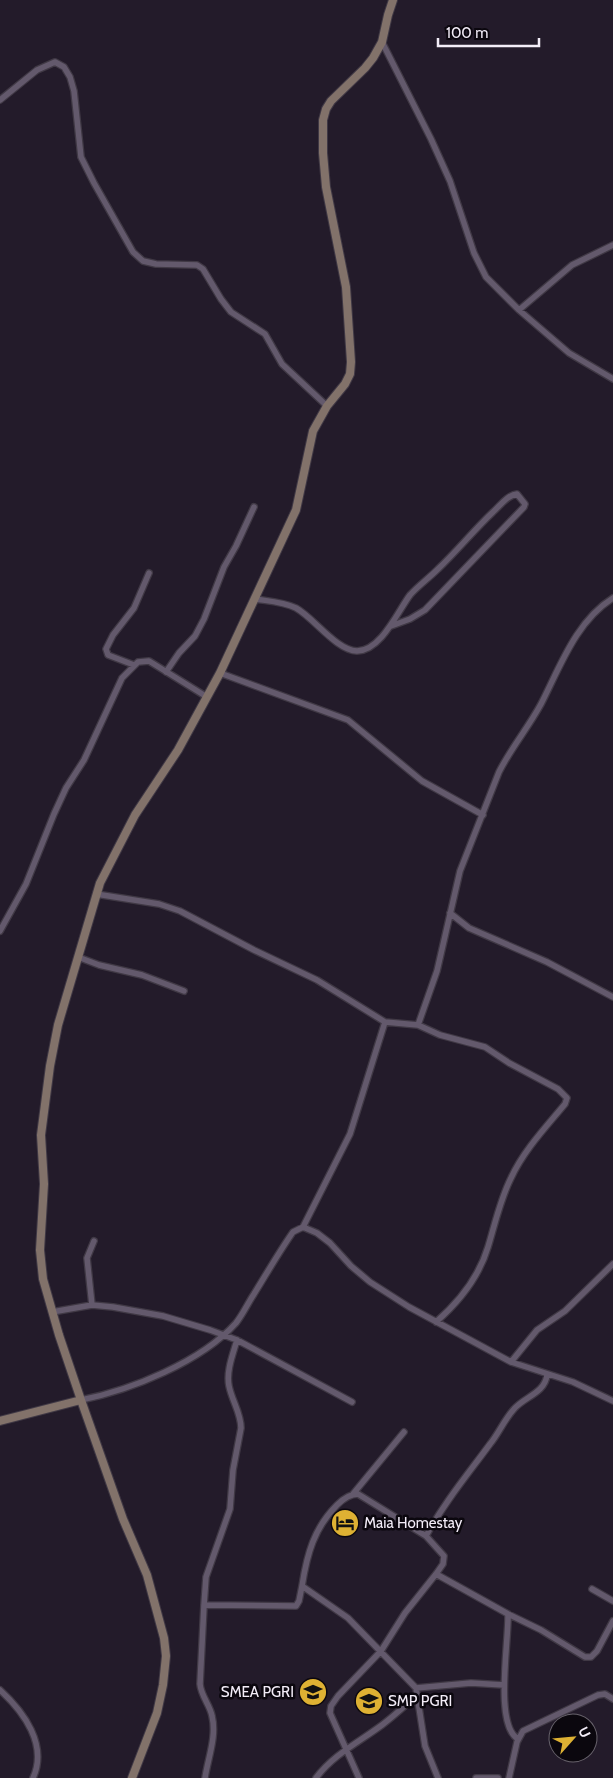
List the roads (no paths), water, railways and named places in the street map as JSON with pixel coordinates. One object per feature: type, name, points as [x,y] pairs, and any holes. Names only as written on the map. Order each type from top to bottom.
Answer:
[{"type":"street","points":[[132,1778],[152,1728],[160,1700],[166,1669],[165,1646],[147,1575],[121,1512],[81,1400],[43,1279],[40,1250],[44,1184],[41,1135],[50,1066],[58,1025],[96,894],[108,866],[135,815],[178,750],[220,673],[296,510],[313,431],[327,406],[345,384],[350,374],[351,362],[346,287],[326,186],[323,120],[326,109],[331,101],[365,68],[382,42],[393,0]]},
{"type":"street","points":[[382,42],[431,139],[446,173],[474,253],[486,277],[519,310],[569,353],[613,379]]},
{"type":"street","points":[[0,100],[38,70],[55,62],[64,66],[74,91],[81,157],[133,252],[143,261],[156,264],[197,265],[203,270],[221,299],[232,312],[265,334],[282,364],[327,406]]},
{"type":"street","points":[[519,310],[572,265],[613,245]]},
{"type":"street","points":[[255,599],[288,605],[298,609],[341,645],[356,651],[367,648],[391,626],[397,613],[411,594],[437,571],[485,520],[511,495],[517,494],[520,496],[525,504],[524,507],[444,592],[425,610],[410,619],[391,626]]},
{"type":"street","points":[[166,672],[179,653],[195,636],[204,619],[220,576],[254,507]]},
{"type":"street","points":[[134,665],[108,655],[106,649],[113,635],[134,608],[148,573]]},
{"type":"street","points":[[418,1025],[437,971],[460,871],[499,772],[540,704],[580,630],[593,614],[613,598]]},
{"type":"street","points":[[0,931],[26,884],[66,788],[84,760],[122,678],[134,665],[143,660],[149,660],[207,697]]},
{"type":"street","points":[[220,673],[348,720],[422,781],[483,815]]},
{"type":"street","points":[[96,894],[159,904],[180,911],[254,950],[317,980],[385,1022],[418,1025],[440,1035],[486,1047],[509,1063],[558,1089],[567,1098],[565,1104],[530,1146],[517,1165],[502,1200],[488,1247],[478,1270],[463,1296],[436,1322]]},
{"type":"street","points":[[450,913],[469,928],[547,962],[613,997]]},
{"type":"street","points":[[78,957],[98,965],[142,976],[184,991]]},
{"type":"street","points":[[0,1421],[108,1394],[156,1376],[184,1363],[224,1335],[239,1319],[293,1232],[304,1227],[350,1134],[385,1022]]},
{"type":"street","points":[[304,1227],[317,1232],[370,1282],[409,1308],[511,1362],[573,1382],[613,1401]]},
{"type":"street","points":[[92,1305],[87,1258],[94,1241]]},
{"type":"street","points":[[511,1362],[537,1330],[565,1310],[613,1264]]},
{"type":"street","points":[[52,1312],[92,1305],[146,1312],[224,1335],[237,1340],[352,1402]]},
{"type":"street","points":[[205,1778],[214,1722],[210,1708],[202,1694],[200,1684],[206,1577],[229,1515],[233,1470],[242,1428],[228,1380],[237,1340]]},
{"type":"street","points":[[426,1536],[443,1508],[495,1438],[509,1415],[519,1404],[545,1384],[547,1375]]},
{"type":"street","points":[[204,1605],[296,1606],[299,1601],[310,1549],[322,1520],[341,1502],[353,1494],[404,1432]]},
{"type":"street","points":[[353,1494],[366,1498],[426,1536],[444,1556],[443,1564],[404,1614],[382,1651],[347,1684],[331,1706],[330,1713],[360,1778]]},
{"type":"street","points":[[436,1574],[541,1630],[587,1658],[597,1651],[613,1621]]},
{"type":"street","points":[[302,1586],[348,1618],[416,1688],[426,1746],[438,1778]]},
{"type":"street","points":[[592,1589],[613,1601]]},
{"type":"street","points":[[508,1614],[504,1685],[505,1709],[511,1733],[518,1739]]},
{"type":"street","points":[[416,1688],[471,1683],[504,1685]]},
{"type":"street","points":[[0,1690],[19,1709],[32,1731],[38,1754],[38,1765],[33,1778]]},
{"type":"street","points":[[509,1778],[518,1739],[523,1731],[592,1697],[603,1694],[613,1699]]},
{"type":"street","points":[[316,1778],[322,1770],[346,1749],[388,1721],[417,1695]]},
{"type":"street","points":[[476,1778],[498,1778]]},
{"type":"place","name":"Maia Homestay","points":[[345,1523]]},
{"type":"place","name":"SMEA PGRI","points":[[313,1692]]},
{"type":"place","name":"SMP PGRI","points":[[369,1701]]}]
